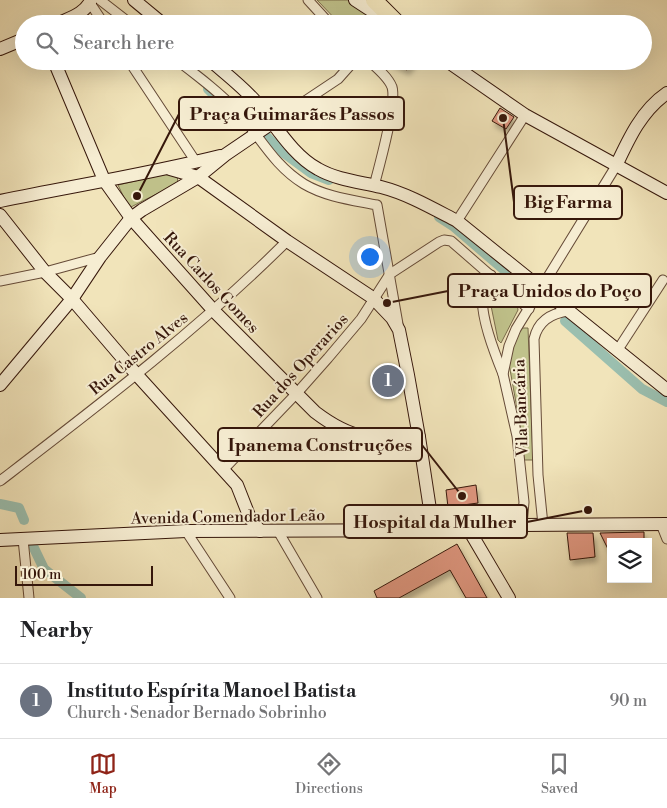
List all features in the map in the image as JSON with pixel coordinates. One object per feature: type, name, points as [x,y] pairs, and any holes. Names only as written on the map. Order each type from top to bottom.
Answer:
[{"type":"highway","points":[[364,2],[384,15]]},
{"type":"street","points":[[134,0],[153,15]]},
{"type":"street","points":[[308,0],[322,15]]},
{"type":"street","points":[[77,15],[94,1]]},
{"type":"street","points":[[94,1],[100,15]]},
{"type":"street","points":[[94,1],[117,15]]},
{"type":"street","points":[[0,49],[15,43]]},
{"type":"street","name":"Rua Carlos Gomes","points":[[58,70],[104,180],[131,218],[214,311],[328,422],[354,435],[366,438],[419,437]]},
{"type":"street","points":[[135,70],[196,162]]},
{"type":"street","points":[[190,70],[214,88],[238,112],[274,159],[305,185],[330,195],[377,204],[419,437],[432,529]]},
{"type":"street","points":[[222,70],[256,102],[294,148],[319,170],[419,200],[457,221],[667,390]]},
{"type":"street","points":[[0,385],[72,299],[100,257],[131,218],[198,177],[225,155],[338,79],[346,70]]},
{"type":"street","points":[[374,186],[392,108],[393,92],[389,81],[378,70]]},
{"type":"street","points":[[460,70],[525,115],[667,194]]},
{"type":"street","points":[[503,374],[512,337],[542,288],[611,163],[646,111],[667,93]]},
{"type":"street","points":[[457,221],[525,115]]},
{"type":"street","points":[[0,201],[170,169],[225,155]]},
{"type":"street","points":[[170,169],[198,177],[287,241],[373,298],[392,318],[399,330]]},
{"type":"street","points":[[0,215],[45,272],[72,299],[137,375],[224,469],[237,485],[250,518],[260,531]]},
{"type":"street","points":[[390,274],[439,242],[444,240],[451,241],[529,309]]},
{"type":"street","name":"Rua Castro Alves","points":[[0,481],[137,375],[214,311],[287,241]]},
{"type":"street","points":[[0,282],[100,257]]},
{"type":"street","name":"Rua dos Operarios","points":[[224,469],[297,393],[360,319],[390,274]]},
{"type":"street","points":[[491,275],[483,294],[483,307],[494,351],[503,374],[517,436],[524,502],[522,525]]},
{"type":"street","points":[[617,351],[663,280]]},
{"type":"street","name":"Vila Bancária","points":[[543,525],[538,475],[534,338],[536,330],[548,318],[559,312],[569,311]]},
{"type":"street","points":[[521,476],[538,475]]},
{"type":"street","points":[[664,524],[667,539]]},
{"type":"street","name":"Avenida Comendador Leão","points":[[0,540],[186,531],[469,530],[522,525],[664,524]]},
{"type":"street","points":[[469,530],[510,598]]},
{"type":"street","points":[[186,531],[230,598]]},
{"type":"street","points":[[278,531],[317,598]]},
{"type":"street","points":[[23,539],[29,598]]},
{"type":"green space","points":[[317,0],[349,0],[370,15],[331,15]]},
{"type":"green space","points":[[170,173],[177,175],[178,183],[129,208],[118,185]]},
{"type":"green space","points":[[496,282],[517,303],[518,310],[501,343],[498,340],[488,291],[491,283]]},
{"type":"green space","points":[[520,328],[528,328],[533,460],[524,460],[509,364],[512,341]]},
{"type":"building","points":[[500,108],[514,117],[506,129],[492,121]]},
{"type":"building","points":[[476,485],[478,503],[448,507],[446,490]]},
{"type":"building","points":[[644,532],[644,538],[607,538],[607,547],[600,533]]},
{"type":"building","points":[[567,533],[593,533],[595,557],[570,560]]},
{"type":"building","points":[[457,544],[487,598],[466,598],[450,570],[399,598],[377,598],[374,591]]},
{"type":"waterway","points":[[208,89],[245,126]]},
{"type":"waterway","points":[[265,135],[281,151],[311,173],[329,180]]},
{"type":"waterway","points":[[439,217],[453,226],[524,287]]},
{"type":"waterway","points":[[565,321],[642,389],[667,402]]},
{"type":"waterway","points":[[0,504],[19,508],[24,520]]},
{"type":"waterway","points":[[33,546],[44,569],[81,598]]},
{"type":"place","name":"Big Farma","points":[[503,118]]},
{"type":"place","name":"Praça Guimarães Passos","points":[[137,196]]},
{"type":"place","name":"Praça Unidos do Poço","points":[[387,303]]},
{"type":"place","name":"Instituto Espírita Manoel Batista","points":[[388,381]]},
{"type":"place","name":"Ipanema Construções","points":[[462,496]]},
{"type":"place","name":"Hospital da Mulher","points":[[588,510]]}]
